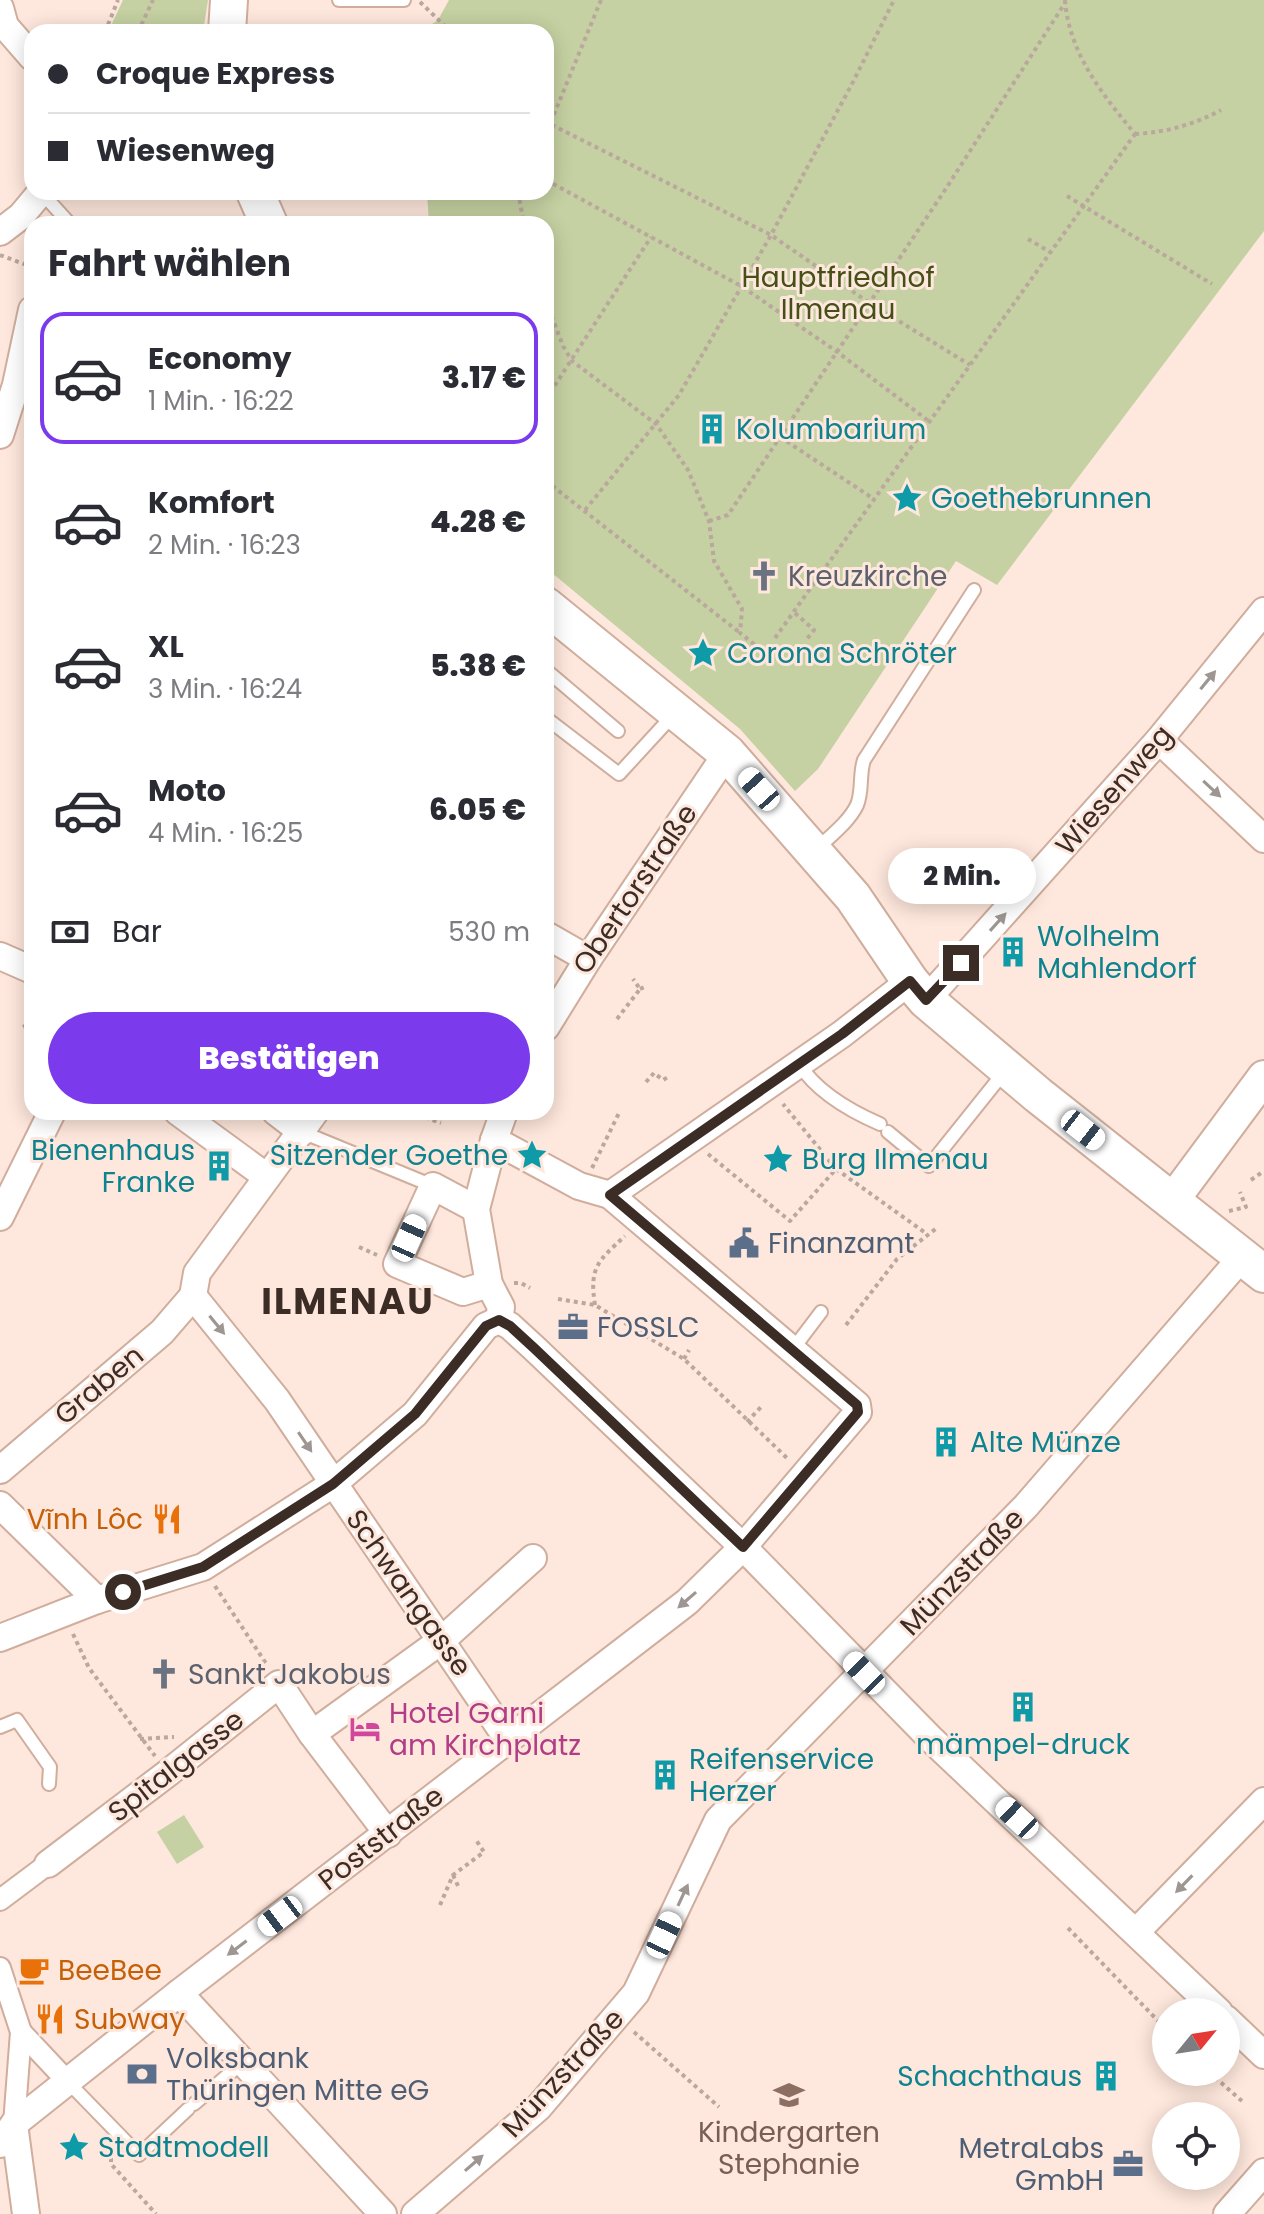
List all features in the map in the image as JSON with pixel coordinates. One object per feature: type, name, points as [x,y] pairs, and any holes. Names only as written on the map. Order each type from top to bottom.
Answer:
[{"type":"main road","points":[[228,24],[229,0]]},
{"type":"main road","points":[[554,612],[727,753],[853,897],[918,990],[1008,1068],[1253,1266]]},
{"type":"street","points":[[2,21],[24,47]]},
{"type":"street","points":[[0,232],[21,216],[34,200]]},
{"type":"street","points":[[0,435],[24,348]]},
{"type":"street","name":"Wiesenweg","points":[[610,1195],[842,1034],[918,990],[1159,740],[1264,611]]},
{"type":"street","points":[[1159,740],[1264,839]]},
{"type":"street","name":"Obertorstraße","points":[[554,1014],[727,753]]},
{"type":"street","points":[[554,940],[588,959]]},
{"type":"street","points":[[0,956],[24,966]]},
{"type":"street","points":[[1172,1201],[1264,1077]]},
{"type":"street","points":[[0,1217],[48,1120]]},
{"type":"street","points":[[189,1120],[267,1177]]},
{"type":"street","points":[[499,1320],[501,1307],[489,1284],[476,1209],[501,1120]]},
{"type":"street","name":"Graben","points":[[0,1470],[162,1332],[193,1296],[197,1273],[309,1122]]},
{"type":"street","points":[[494,1140],[579,1186],[610,1195],[793,1349]]},
{"type":"street","points":[[476,1209],[433,1186],[397,1264],[463,1292],[489,1284]]},
{"type":"street","name":"Münzstraße","points":[[415,2214],[538,2108],[636,1993],[718,1820],[1026,1506],[1253,1266]]},
{"type":"street","name":"Schwangasse","points":[[193,1296],[277,1400],[507,1738]]},
{"type":"street","points":[[0,1638],[97,1600],[203,1567],[333,1484],[415,1414],[486,1326],[499,1320]]},
{"type":"street","points":[[499,1320],[534,1348],[743,1547],[864,1673],[1204,1998]]},
{"type":"street","name":"Poststraße","points":[[7,2134],[67,2081],[179,1993],[687,1602],[743,1547],[858,1412],[857,1405],[793,1349]]},
{"type":"street","points":[[0,1505],[97,1600]]},
{"type":"street","points":[[312,1734],[442,1640],[533,1558]]},
{"type":"street","points":[[279,1684],[312,1734],[388,1834]]},
{"type":"street","name":"Spitalgasse","points":[[0,1900],[179,1765],[279,1684]]},
{"type":"street","points":[[1136,1932],[1264,1801]]},
{"type":"street","points":[[0,1968],[21,2032],[67,2081]]},
{"type":"street","points":[[179,1993],[383,2214]]},
{"type":"street","points":[[21,2032],[7,2134],[26,2214]]},
{"type":"street","points":[[1240,2032],[1264,2055]]},
{"type":"street","points":[[1227,2214],[1264,2172]]},
{"type":"lane","points":[[339,0],[404,0]]},
{"type":"lane","points":[[48,200],[63,216]]},
{"type":"lane","points":[[815,852],[842,825],[857,804],[859,774],[864,760],[974,590]]},
{"type":"lane","points":[[554,677],[618,731]]},
{"type":"lane","points":[[554,724],[619,774],[677,711]]},
{"type":"lane","points":[[799,1064],[805,1074],[852,1112],[884,1128],[929,1166],[1008,1068]]},
{"type":"lane","points":[[309,1122],[433,1186]]},
{"type":"lane","points":[[793,1349],[821,1312]]},
{"type":"lane","points":[[0,1727],[17,1720],[50,1767],[49,1784]]},
{"type":"lane","points":[[67,2081],[139,2155],[243,2062]]},
{"type":"path","points":[[108,24],[118,0]]},
{"type":"path","points":[[142,24],[153,0]]},
{"type":"path","points":[[418,0],[443,24]]},
{"type":"path","points":[[554,109],[601,0]]},
{"type":"path","points":[[585,510],[679,395],[771,235],[894,0]]},
{"type":"path","points":[[1065,2],[1070,34],[1096,87],[1135,134]]},
{"type":"path","points":[[709,521],[728,515],[945,190],[1065,2]]},
{"type":"path","points":[[775,638],[1135,134],[1194,124],[1221,110]]},
{"type":"path","points":[[554,126],[771,235],[868,302],[970,365]]},
{"type":"path","points":[[554,184],[741,286],[836,351],[930,422]]},
{"type":"path","points":[[1067,196],[1212,284]]},
{"type":"path","points":[[554,387],[651,237]]},
{"type":"path","points":[[1028,239],[1050,252]]},
{"type":"path","points":[[0,255],[24,264]]},
{"type":"path","points":[[554,322],[572,361],[656,424],[688,470],[709,521],[714,561],[742,609],[740,633]]},
{"type":"path","points":[[780,437],[875,500]]},
{"type":"path","points":[[554,487],[759,648]]},
{"type":"path","points":[[795,613],[814,630],[807,639]]},
{"type":"path","points":[[633,979],[640,989]]},
{"type":"path","points":[[617,1019],[640,989],[647,986]]},
{"type":"path","points":[[646,1082],[654,1073],[663,1080],[668,1077]]},
{"type":"path","points":[[770,1084],[836,1169],[927,1234]]},
{"type":"path","points":[[598,1153],[619,1113]]},
{"type":"path","points":[[433,1120],[441,1123]]},
{"type":"path","points":[[693,1137],[700,1147],[790,1221],[836,1169]]},
{"type":"path","points":[[1251,1180],[1264,1171]]},
{"type":"path","points":[[846,1325],[897,1259],[938,1227]]},
{"type":"path","points":[[595,1305],[591,1280],[606,1254],[632,1229]]},
{"type":"path","points":[[521,1283],[530,1288]]},
{"type":"path","points":[[558,1299],[595,1305],[684,1359],[747,1422],[806,1474]]},
{"type":"path","points":[[684,1359],[689,1350]]},
{"type":"path","points":[[747,1422],[761,1407]]},
{"type":"path","points":[[203,1567],[279,1684]]},
{"type":"path","points":[[63,1614],[89,1668],[147,1746]]},
{"type":"path","points":[[440,1905],[453,1875],[484,1852],[476,1840]]},
{"type":"path","points":[[453,1875],[459,1888]]},
{"type":"path","points":[[1068,1928],[1152,2015]]},
{"type":"path","points":[[618,2016],[719,2107]]},
{"type":"path","points":[[1225,2086],[1243,2102]]},
{"type":"path","points":[[112,2127],[111,2164],[156,2214]]},
{"type":"green space","points":[[123,0],[208,0],[204,24],[112,24]]},
{"type":"green space","name":"Hauptfriedhof Ilmenau","points":[[449,0],[1264,0],[1264,231],[997,585],[956,561],[818,769],[795,791],[740,729],[554,575],[554,216],[428,216],[428,200],[554,200],[554,24],[432,24],[438,20]]},
{"type":"green space","points":[[184,1815],[204,1847],[177,1864],[157,1832]]},
{"type":"place","name":"Kolumbarium","points":[[712,429]]},
{"type":"place","name":"Goethebrunnen","points":[[907,498]]},
{"type":"place","name":"Kreuzkirche","points":[[764,576]]},
{"type":"place","name":"Corona Schröter","points":[[703,653]]},
{"type":"place","name":"Wolhelm Mahlendorf","points":[[1013,952]]},
{"type":"place","name":"Sitzender Goethe","points":[[532,1155]]},
{"type":"place","name":"Burg Ilmenau","points":[[778,1159]]},
{"type":"place","name":"Bienenhaus Franke","points":[[219,1166]]},
{"type":"place","name":"Finanzamt","points":[[744,1243]]},
{"type":"place","name":"FOSSLC","points":[[573,1327]]},
{"type":"place","name":"Alte Münze","points":[[946,1442]]},
{"type":"place","name":"Vĩnh Lôc","points":[[167,1519]]},
{"type":"place","name":"Sankt Jakobus","points":[[164,1674]]},
{"type":"place","name":"mämpel-druck","points":[[1023,1707]]},
{"type":"place","name":"Hotel Garni am Kirchplatz","points":[[365,1729]]},
{"type":"place","name":"Reifenservice Herzer","points":[[665,1775]]},
{"type":"place","name":"BeeBee","points":[[34,1970]]},
{"type":"place","name":"Subway","points":[[50,2019]]},
{"type":"place","name":"Volksbank Thüringen Mitte eG","points":[[142,2074]]},
{"type":"place","name":"Schachthaus","points":[[1106,2076]]},
{"type":"place","name":"Kindergarten Stephanie","points":[[789,2095]]},
{"type":"place","name":"Stadtmodell","points":[[74,2147]]},
{"type":"place","name":"MetraLabs GmbH","points":[[1128,2164]]},
{"type":"district","name":"ILMENAU","points":[[348,1301]]},
{"type":"route","points":[[123,1592],[203,1567],[333,1484],[415,1414],[486,1326],[499,1320],[534,1348],[743,1547],[858,1412],[857,1405],[610,1195],[842,1034],[910,981],[926,1000],[961,963]]}]
